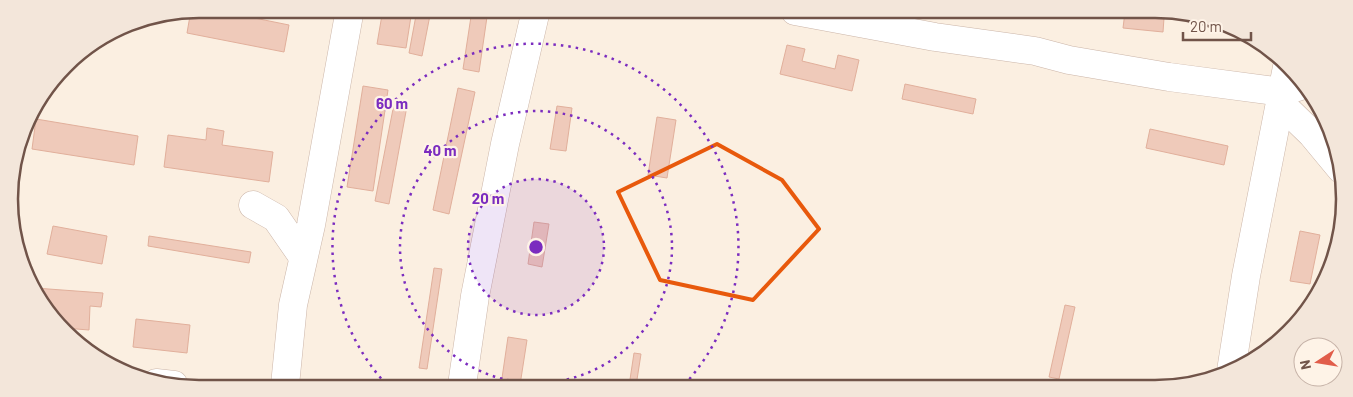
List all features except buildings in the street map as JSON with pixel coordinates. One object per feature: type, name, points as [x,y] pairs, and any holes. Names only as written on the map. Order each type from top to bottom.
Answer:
[{"type":"street","points":[[286,380],[293,305],[312,216],[348,18]]},
{"type":"street","points":[[463,380],[475,296],[505,144],[534,18]]},
{"type":"street","points":[[833,18],[935,37],[1035,51],[1068,60],[1169,77],[1288,87]]},
{"type":"street","points":[[1288,87],[1312,134],[1330,157]]},
{"type":"street","points":[[1231,363],[1246,276],[1288,87]]},
{"type":"street","points":[[253,205],[276,218],[303,256]]},
{"type":"highlighted area","points":[[717,144],[782,180],[819,229],[753,300],[660,280],[618,192]]}]
